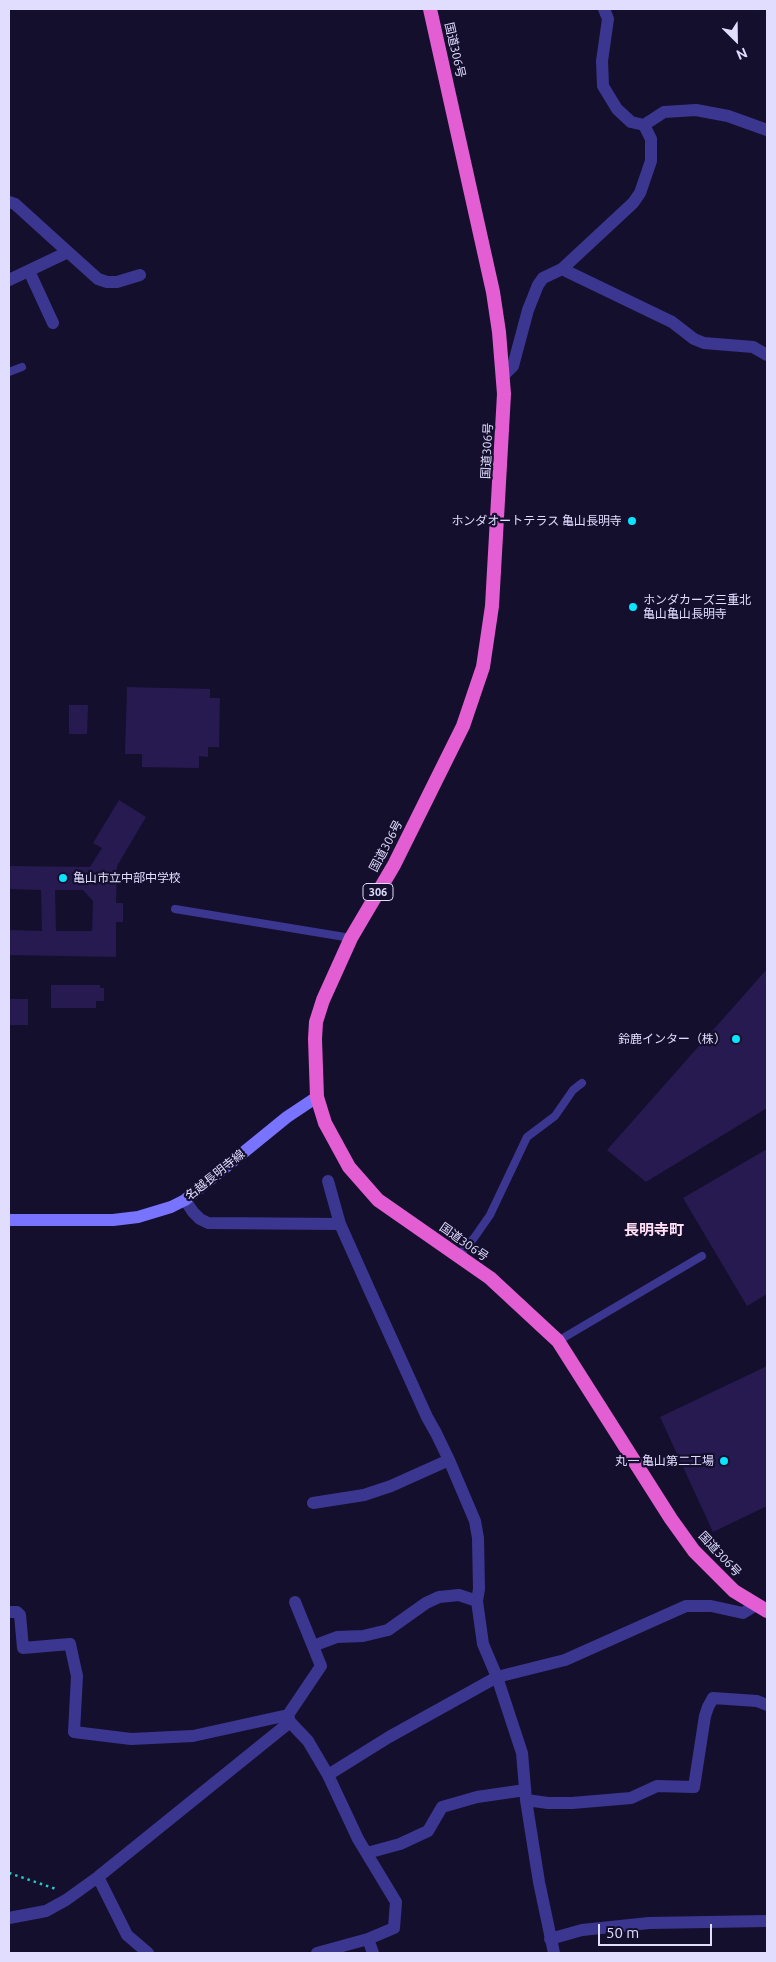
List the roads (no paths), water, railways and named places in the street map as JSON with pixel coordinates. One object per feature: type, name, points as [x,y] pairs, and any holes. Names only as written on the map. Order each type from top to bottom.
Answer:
[{"type":"highway","name":"国道306号","points":[[430,9],[493,292],[503,376],[501,482],[492,606],[483,667],[463,726],[394,865],[351,938],[322,1000],[316,1022],[314,1060],[317,1097],[325,1123],[349,1168],[378,1200],[490,1278],[558,1341],[671,1519],[694,1551],[734,1591],[762,1608]]},
{"type":"main road","name":"名越長明寺線","points":[[9,1220],[113,1220],[155,1213],[184,1200],[287,1117],[317,1097]]},
{"type":"street","points":[[604,9],[608,19],[602,61],[602,86],[617,109],[631,122],[644,125],[664,112],[696,110],[728,116],[767,130]]},
{"type":"street","points":[[503,376],[513,366],[528,310],[538,285],[543,278],[562,269],[622,214],[640,193],[651,161],[652,148],[651,139],[644,125]]},
{"type":"street","points":[[9,202],[15,204],[98,279],[107,282],[117,282],[140,275]]},
{"type":"street","points":[[9,280],[68,252]]},
{"type":"street","points":[[562,269],[672,322],[704,343],[753,347],[767,355]]},
{"type":"street","points":[[29,271],[53,323]]},
{"type":"street","points":[[328,1181],[340,1224],[427,1417],[449,1460],[474,1521],[479,1589],[477,1601],[483,1644],[497,1677],[522,1753],[526,1795],[539,1882],[554,1953]]},
{"type":"street","points":[[184,1200],[200,1219],[208,1222],[340,1224]]},
{"type":"street","points":[[313,1503],[364,1495],[391,1486],[449,1460]]},
{"type":"street","points":[[313,1646],[337,1637],[363,1636],[388,1630],[426,1603],[439,1597],[459,1595],[477,1601]]},
{"type":"street","points":[[9,1918],[46,1912],[71,1896],[98,1876],[289,1718],[321,1666],[295,1602]]},
{"type":"street","points":[[328,1775],[389,1737],[497,1677],[565,1660],[686,1606],[711,1606],[743,1613],[762,1608]]},
{"type":"street","points":[[9,1612],[17,1612],[20,1615],[23,1648],[70,1644],[77,1676],[74,1732],[131,1739],[193,1736],[289,1718]]},
{"type":"street","points":[[367,1852],[400,1844],[428,1831],[442,1808],[477,1797],[526,1795],[548,1803],[572,1803],[631,1798],[657,1786],[694,1787],[705,1716],[713,1698],[757,1701],[767,1705]]},
{"type":"street","points":[[289,1718],[308,1741],[328,1775],[367,1852],[396,1902],[394,1928],[317,1953]]},
{"type":"street","points":[[98,1876],[127,1935],[148,1953]]},
{"type":"street","points":[[550,1939],[582,1930],[649,1923],[767,1921]]},
{"type":"street","points":[[368,1938],[373,1953]]},
{"type":"lane","points":[[9,372],[22,367]]},
{"type":"lane","points":[[175,909],[351,938]]},
{"type":"lane","points":[[458,1256],[474,1238],[490,1215],[527,1137],[555,1116],[573,1090],[582,1083]]},
{"type":"lane","points":[[558,1341],[702,1256]]},
{"type":"place","name":"ホンダオートテラス 亀山長明寺","points":[[632,521]]},
{"type":"place","name":"ホンダカーズ三重北 亀山亀山長明寺","points":[[633,607]]},
{"type":"place","name":"亀山市立中部中学校","points":[[63,878]]},
{"type":"place","name":"鈴鹿インター（株）","points":[[736,1039]]},
{"type":"place","name":"丸一 亀山第二工場","points":[[724,1461]]},
{"type":"district","name":"長明寺町","points":[[654,1230]]}]
